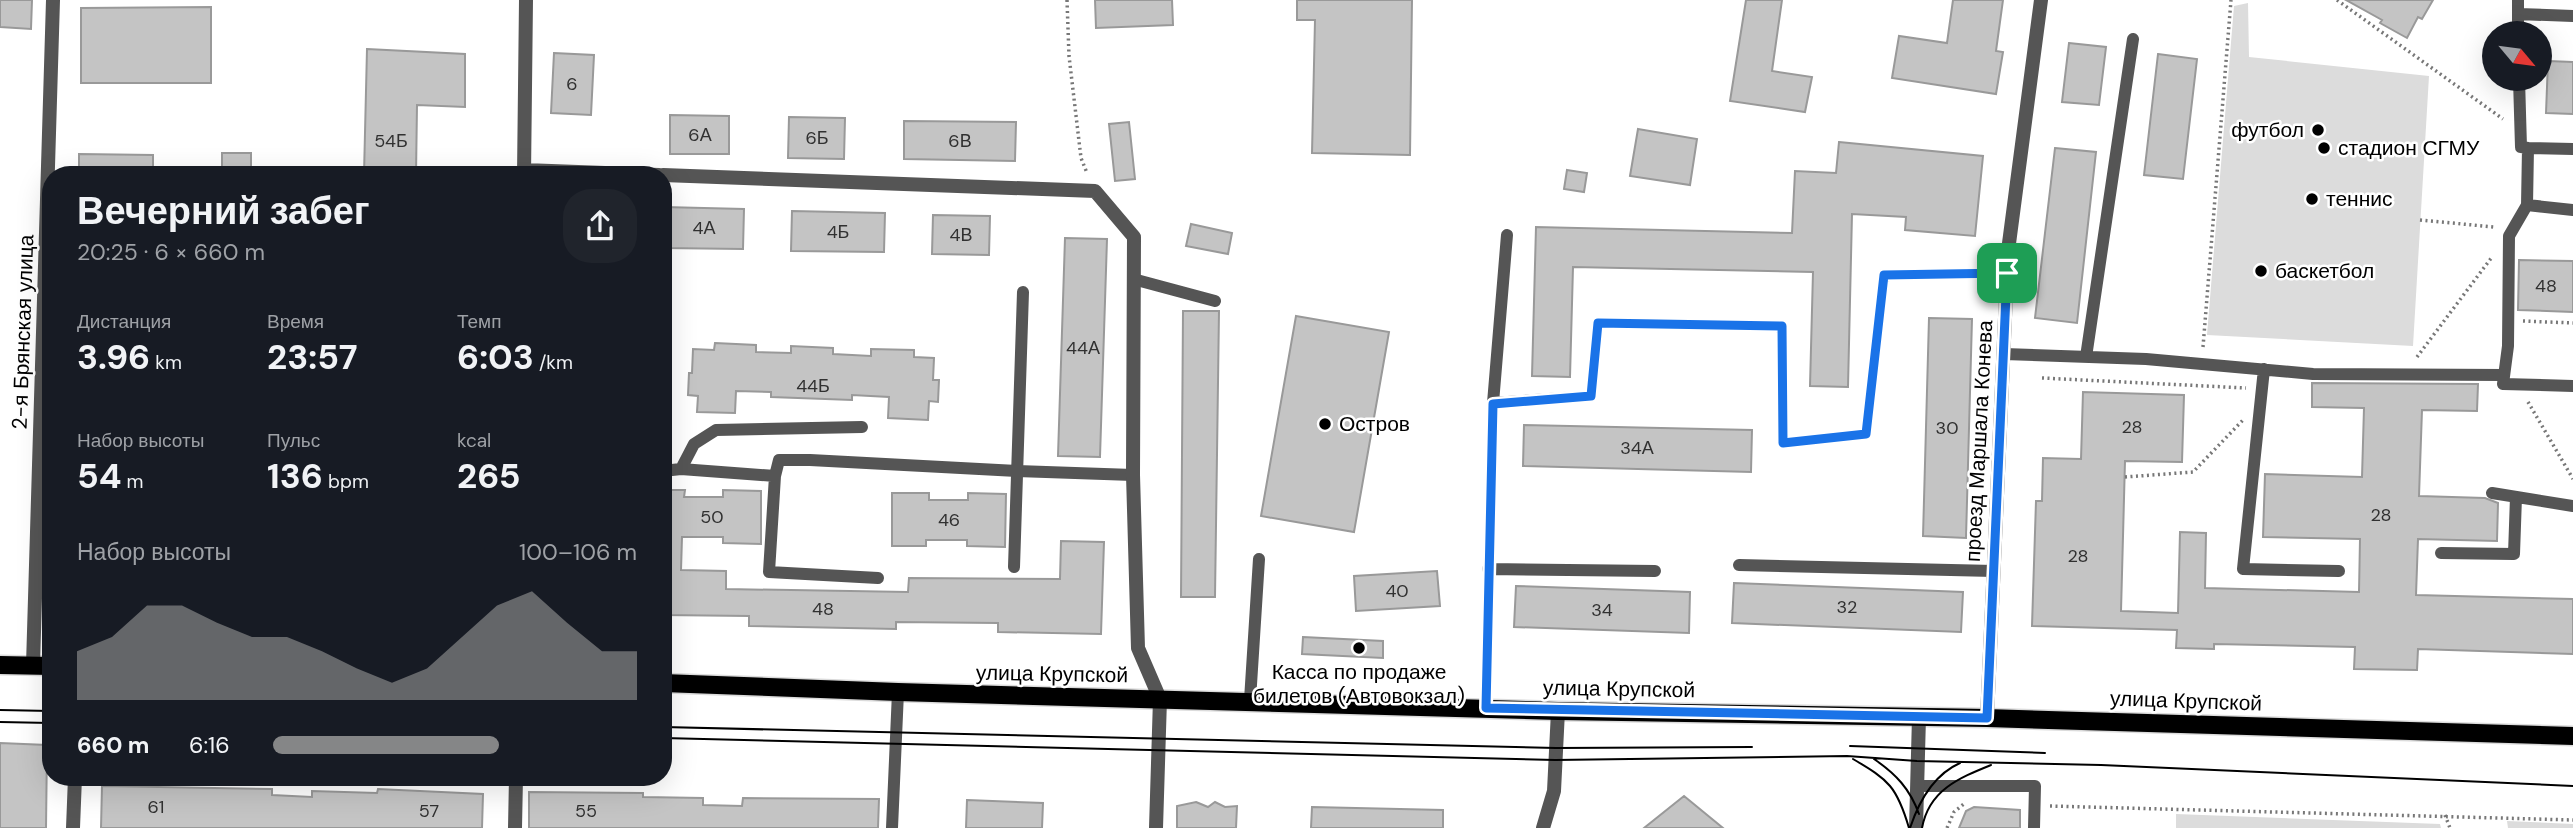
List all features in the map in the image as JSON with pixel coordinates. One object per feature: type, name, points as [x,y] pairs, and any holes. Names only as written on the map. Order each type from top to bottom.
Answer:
[{"type":"main road","points":[[0,665],[42,665]]},
{"type":"main road","name":"улица Крупской","points":[[672,683],[898,692],[1558,710],[1987,718],[2572,736]]},
{"type":"street","name":"2-я Брянская улица","points":[[50,166],[53,0]]},
{"type":"street","points":[[524,166],[526,0]]},
{"type":"street","name":"проезд Маршала Конева","points":[[1987,718],[2007,273],[2041,0]]},
{"type":"street","points":[[672,175],[1095,191],[1134,237],[1133,475],[1138,648],[1160,699],[1156,828]]},
{"type":"street","points":[[1543,828],[1554,791],[1558,710]]},
{"type":"street","points":[[1916,828],[1919,717]]},
{"type":"street","points":[[73,828],[75,786]]},
{"type":"street","points":[[515,828],[516,786]]},
{"type":"lane","points":[[2518,0],[2518,21]]},
{"type":"lane","points":[[2518,15],[2573,16]]},
{"type":"lane","points":[[2086,357],[2133,39]]},
{"type":"lane","points":[[2519,91],[2521,148],[2573,149]]},
{"type":"lane","points":[[2528,148],[2527,205],[2509,236],[2508,321],[2503,384],[2573,386]]},
{"type":"lane","points":[[2527,205],[2573,210]]},
{"type":"lane","points":[[1486,708],[1493,404],[1507,235]]},
{"type":"lane","points":[[1493,404],[1591,396],[1598,323],[1782,326],[1783,443],[1866,434],[1884,275],[2007,273]]},
{"type":"lane","points":[[1133,279],[1214,301]]},
{"type":"lane","points":[[1014,567],[1023,292]]},
{"type":"lane","points":[[2004,354],[2202,363],[2313,374],[2504,375]]},
{"type":"lane","points":[[2264,369],[2243,569],[2339,571]]},
{"type":"lane","points":[[681,469],[694,444],[716,430],[862,427]]},
{"type":"lane","points":[[878,578],[769,572],[775,476],[779,460],[1133,475]]},
{"type":"lane","points":[[672,470],[775,476]]},
{"type":"lane","points":[[2492,493],[2573,506]]},
{"type":"lane","points":[[2441,553],[2514,554],[2516,497]]},
{"type":"lane","points":[[1250,701],[1259,559]]},
{"type":"lane","points":[[1739,565],[1994,571]]},
{"type":"lane","points":[[1488,569],[1656,571]]},
{"type":"lane","points":[[892,828],[898,692]]},
{"type":"lane","points":[[1917,786],[2035,786],[2034,828]]},
{"type":"path","points":[[1067,0],[1069,56],[1081,158],[1095,191]]},
{"type":"path","points":[[2202,363],[2231,0]]},
{"type":"path","points":[[2337,0],[2520,131]]},
{"type":"path","points":[[2420,219],[2514,229]]},
{"type":"path","points":[[2403,376],[2514,229]]},
{"type":"path","points":[[2508,321],[2573,323]]},
{"type":"path","points":[[2042,378],[2262,395]]},
{"type":"path","points":[[2518,385],[2573,479]]},
{"type":"path","points":[[2125,477],[2193,472],[2262,395]]},
{"type":"path","points":[[1947,828],[1954,812],[1971,797]]},
{"type":"path","points":[[2035,802],[2058,808],[2573,820]]},
{"type":"path","points":[[2445,815],[2449,828]]},
{"type":"shaded area","name":"стадион СГМУ","points":[[2248,3],[2249,57],[2429,76],[2413,346],[2207,335],[2234,6]]},
{"type":"shaded area","points":[[2176,814],[2440,824],[2441,828],[2176,828]]},
{"type":"shaded area","points":[[2507,821],[2573,824],[2573,828],[2508,828]]},
{"type":"building","points":[[0,0],[32,0],[31,29],[0,27]]},
{"type":"building","points":[[1095,0],[1172,0],[1173,25],[1096,28]]},
{"type":"building","points":[[1297,0],[1412,0],[1410,155],[1312,153],[1315,20],[1297,20]]},
{"type":"building","points":[[1746,0],[1782,0],[1772,71],[1812,77],[1805,112],[1730,101]]},
{"type":"building","points":[[1953,0],[2003,0],[1996,51],[2003,52],[1996,94],[1892,78],[1899,36],[1947,43]]},
{"type":"building","points":[[2346,0],[2433,0],[2422,19],[2418,17],[2407,38]]},
{"type":"building","points":[[211,7],[211,83],[81,83],[81,8]]},
{"type":"building","points":[[2069,43],[2106,47],[2099,105],[2062,102]]},
{"type":"building","points":[[367,49],[465,54],[465,107],[417,105],[416,166],[364,166]]},
{"type":"building","points":[[554,53],[594,55],[591,115],[551,113]]},
{"type":"building","points":[[2158,54],[2197,59],[2183,179],[2144,175]]},
{"type":"building","points":[[2552,61],[2573,62],[2573,114],[2546,113],[2547,91],[2552,91]]},
{"type":"building","points":[[670,115],[729,116],[729,154],[670,154]]},
{"type":"building","points":[[789,117],[845,118],[844,159],[788,158]]},
{"type":"building","points":[[904,121],[1016,122],[1015,161],[904,159]]},
{"type":"building","points":[[1129,122],[1135,179],[1115,181],[1109,124]]},
{"type":"building","points":[[1638,129],[1697,139],[1690,185],[1630,176]]},
{"type":"building","points":[[1839,142],[1983,156],[1975,236],[1905,230],[1906,217],[1852,214],[1848,387],[1810,386],[1813,272],[1573,267],[1570,377],[1532,376],[1536,227],[1792,233],[1795,171],[1836,173]]},
{"type":"building","points":[[2055,148],[2096,152],[2077,323],[2035,318]]},
{"type":"building","points":[[222,153],[251,153],[251,166],[222,166]]},
{"type":"building","points":[[79,154],[153,155],[153,166],[79,166]]},
{"type":"building","points":[[1567,170],[1587,173],[1584,192],[1564,189]]},
{"type":"building","points":[[672,207],[744,209],[743,249],[672,248]]},
{"type":"building","points":[[792,211],[885,213],[884,252],[791,251]]},
{"type":"building","points":[[933,215],[990,216],[989,255],[932,254]]},
{"type":"building","points":[[1191,224],[1232,233],[1228,254],[1186,246]]},
{"type":"building","points":[[1065,238],[1107,239],[1100,457],[1058,456]]},
{"type":"building","points":[[2519,260],[2573,261],[2573,312],[2518,310]]},
{"type":"building","points":[[1183,311],[1219,311],[1215,597],[1181,597]]},
{"type":"building","name":"Остров","points":[[1296,316],[1389,332],[1354,532],[1261,516]]},
{"type":"building","points":[[1929,318],[1972,319],[1966,538],[1923,536]]},
{"type":"building","points":[[715,343],[756,345],[756,352],[791,353],[791,346],[833,348],[833,354],[871,356],[871,349],[914,350],[914,357],[934,358],[933,380],[939,380],[938,402],[929,401],[928,420],[888,418],[889,397],[852,395],[852,400],[771,397],[771,392],[736,391],[735,413],[697,412],[698,396],[688,395],[693,349],[714,350]]},
{"type":"building","points":[[2312,383],[2478,384],[2477,411],[2422,410],[2419,496],[2485,498],[2498,503],[2497,541],[2418,539],[2416,595],[2573,599],[2573,654],[2418,649],[2417,670],[2354,669],[2355,647],[2214,644],[2214,649],[2176,648],[2177,630],[2032,626],[2036,501],[2042,501],[2043,458],[2081,459],[2083,392],[2184,395],[2182,462],[2125,461],[2121,611],[2178,613],[2180,532],[2206,533],[2205,588],[2359,592],[2360,539],[2263,537],[2265,474],[2362,477],[2364,408],[2312,407]]},
{"type":"building","points":[[1524,425],[1752,430],[1751,472],[1523,466]]},
{"type":"building","points":[[672,490],[685,490],[684,497],[723,497],[723,490],[761,491],[761,544],[723,543],[723,537],[682,537],[681,570],[726,571],[726,589],[908,592],[909,578],[1060,579],[1061,541],[1104,542],[1101,634],[998,632],[998,623],[896,622],[896,629],[749,626],[749,616],[672,615]]},
{"type":"building","points":[[892,493],[929,493],[929,500],[968,500],[968,493],[1006,494],[1005,547],[967,546],[967,540],[926,540],[926,546],[892,546]]},
{"type":"building","points":[[1437,571],[1440,606],[1356,611],[1354,576]]},
{"type":"building","points":[[1734,583],[1963,592],[1961,632],[1732,623]]},
{"type":"building","points":[[1516,586],[1690,592],[1689,633],[1514,627]]},
{"type":"building","points":[[1303,637],[1383,641],[1383,658],[1302,654]]},
{"type":"building","points":[[0,743],[42,745],[42,786],[47,786],[46,828],[0,828]]},
{"type":"building","points":[[102,786],[272,789],[272,795],[312,797],[312,791],[377,793],[378,789],[483,794],[482,828],[101,828]]},
{"type":"building","points":[[529,792],[643,793],[643,797],[703,798],[703,805],[742,806],[743,798],[879,799],[878,828],[529,828]]},
{"type":"building","points":[[1684,796],[1723,828],[1644,828]]},
{"type":"building","points":[[967,800],[1043,803],[1042,828],[966,828]]},
{"type":"building","points":[[1196,802],[1208,807],[1215,802],[1225,807],[1237,806],[1236,828],[1177,828],[1177,806]]},
{"type":"building","points":[[1312,807],[1443,810],[1443,828],[1311,828]]},
{"type":"building","points":[[1974,807],[2020,810],[2020,828],[1959,828],[1966,811]]},
{"type":"tram line","points":[[0,710],[42,711]]},
{"type":"tram line","points":[[0,722],[42,723]]},
{"type":"tram line","points":[[672,727],[1556,748],[1752,747]]},
{"type":"tram line","points":[[672,738],[1555,760],[1847,756],[1917,761],[2101,765],[2573,786]]},
{"type":"tram line","points":[[1850,746],[2045,753]]},
{"type":"tram line","points":[[1853,759],[1890,786],[1896,794],[1909,828]]},
{"type":"tram line","points":[[1874,759],[1901,783],[1919,814]]},
{"type":"tram line","points":[[1910,828],[1928,790],[1942,774],[1960,763]]},
{"type":"tram line","points":[[1922,828],[1931,804],[1938,795],[1957,781],[1991,765]]},
{"type":"place","name":"футбол","points":[[2318,130]]},
{"type":"place","name":"стадион СГМУ","points":[[2324,148]]},
{"type":"place","name":"теннис","points":[[2312,199]]},
{"type":"place","name":"баскетбол","points":[[2261,271]]},
{"type":"place","name":"Остров","points":[[1325,424]]},
{"type":"place","name":"Касса по продаже билетов (Автовокзал)","points":[[1359,648]]},
{"type":"route","points":[[2007,273],[1987,718],[1486,708],[1493,404],[1591,396],[1598,323],[1782,326],[1783,443],[1866,434],[1884,275],[2007,273]]}]
